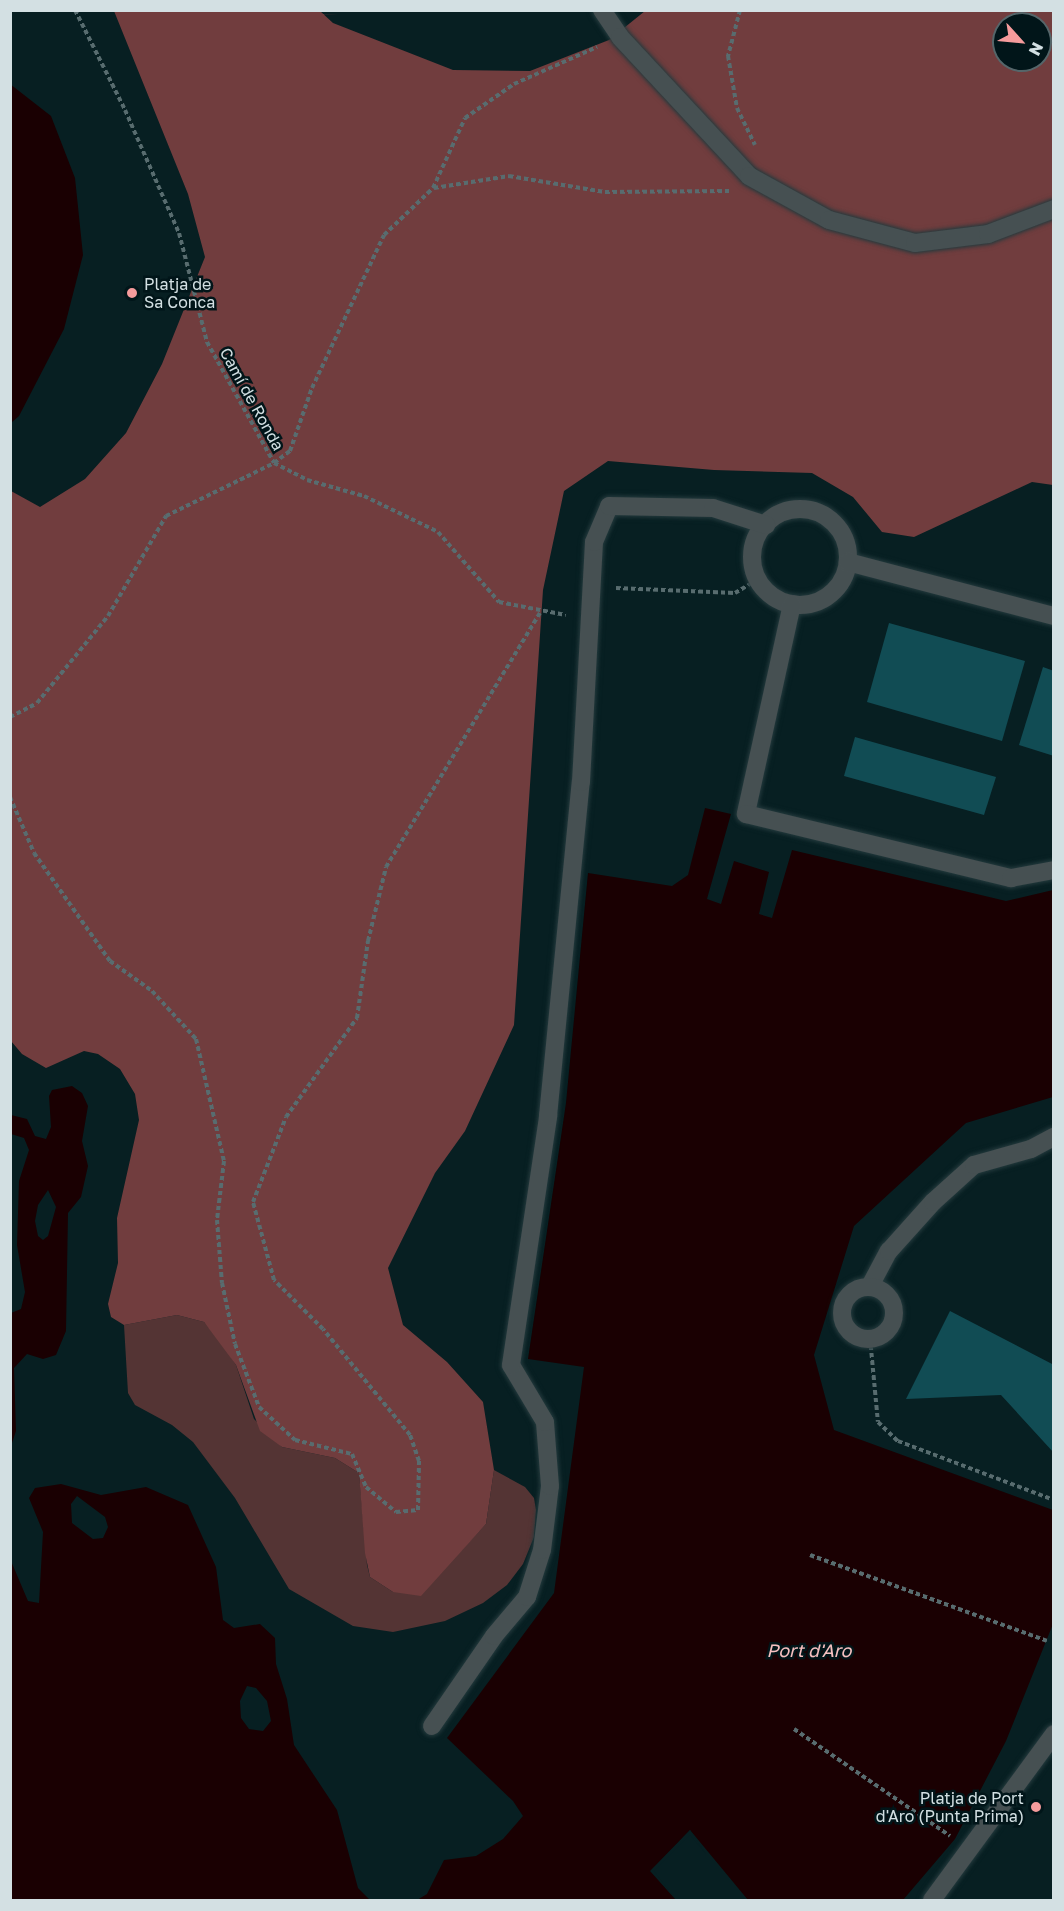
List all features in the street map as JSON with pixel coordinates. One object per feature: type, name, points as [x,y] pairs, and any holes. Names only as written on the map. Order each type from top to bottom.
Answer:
[{"type":"street","points":[[602,10],[620,37],[749,176],[829,219],[915,243],[988,234],[1053,209]]},
{"type":"street","points":[[432,1726],[494,1636],[527,1597],[542,1550],[550,1486],[545,1422],[511,1365],[548,1116],[581,782],[588,617],[594,542],[609,507],[713,508],[766,525]]},
{"type":"street","points":[[788,511],[814,511],[836,525],[843,536],[848,562],[845,575],[832,593],[813,604],[792,604],[772,596],[758,579],[753,550],[766,525],[788,511]]},
{"type":"street","points":[[848,562],[1053,616]]},
{"type":"street","points":[[792,604],[746,814],[1011,878],[1053,870]]},
{"type":"street","points":[[870,1286],[889,1251],[933,1202],[974,1166],[1031,1149],[1053,1137]]},
{"type":"street","points":[[870,1286],[883,1290],[892,1301],[895,1314],[890,1327],[870,1338],[854,1334],[845,1324],[842,1311],[846,1298],[857,1289],[870,1286]]},
{"type":"street","points":[[932,1900],[1053,1734]]},
{"type":"path","name":"Camí de Ronda","points":[[75,10],[125,110],[179,233],[207,342],[274,463],[307,480],[364,496],[438,532],[499,602],[540,613],[588,617]]},
{"type":"path","points":[[433,189],[509,176],[605,192],[726,193],[749,176],[756,141],[737,108],[728,56],[740,10]]},
{"type":"path","points":[[10,717],[37,703],[108,616],[166,516],[274,463],[290,451],[312,388],[384,235],[433,189],[465,118],[514,84],[620,37]]},
{"type":"path","points":[[591,587],[735,593],[758,579]]},
{"type":"path","points":[[10,797],[34,853],[110,961],[152,991],[196,1039],[224,1161],[217,1220],[222,1283],[235,1344],[259,1407],[294,1440],[352,1454],[366,1487],[396,1512],[418,1510],[419,1461],[410,1435],[324,1329],[274,1280],[253,1202],[286,1118],[357,1017],[368,941],[386,867],[540,613]]},
{"type":"path","points":[[870,1338],[878,1422],[898,1441],[1053,1500]]},
{"type":"path","points":[[810,1555],[1047,1641]]},
{"type":"path","points":[[794,1729],[956,1839]]},
{"type":"shaded area","points":[[114,11],[320,11],[333,23],[453,70],[530,71],[609,40],[645,11],[1053,11],[1053,485],[1032,482],[914,537],[882,532],[853,497],[812,473],[714,470],[608,461],[564,491],[543,590],[514,1025],[465,1131],[435,1173],[388,1268],[403,1325],[447,1362],[483,1402],[494,1470],[486,1524],[421,1596],[393,1592],[370,1577],[365,1553],[359,1473],[335,1458],[282,1447],[260,1431],[236,1365],[204,1322],[177,1315],[124,1325],[111,1317],[108,1304],[118,1263],[117,1218],[139,1120],[135,1094],[120,1069],[98,1054],[84,1051],[46,1068],[22,1054],[11,1041],[11,491],[40,507],[85,479],[126,433],[162,364],[205,257],[188,194]]},
{"type":"shaded area","points":[[177,1315],[204,1322],[221,1342],[236,1365],[254,1419],[282,1447],[335,1458],[359,1473],[370,1577],[393,1592],[455,1557],[486,1524],[494,1470],[525,1487],[534,1498],[536,1510],[534,1537],[523,1564],[507,1585],[483,1603],[445,1621],[393,1632],[353,1626],[289,1589],[235,1498],[193,1442],[172,1425],[135,1405],[128,1393],[124,1325]]},
{"type":"water","points":[[10,84],[51,116],[75,178],[83,255],[64,329],[19,416],[11,423]]},
{"type":"water","name":"Port d'Aro","points":[[705,808],[731,814],[707,899],[721,904],[734,861],[769,872],[759,914],[772,918],[792,850],[1006,901],[1053,890],[1053,1097],[966,1123],[854,1226],[814,1355],[834,1430],[1053,1510],[1053,1624],[1006,1741],[955,1839],[903,1900],[748,1900],[690,1830],[651,1871],[676,1900],[417,1900],[427,1894],[444,1860],[476,1856],[503,1839],[523,1816],[513,1801],[447,1738],[554,1593],[584,1367],[528,1359],[566,1103],[588,873],[672,886],[688,875]]},
{"type":"water","points":[[72,1086],[82,1093],[88,1106],[82,1141],[88,1166],[81,1197],[68,1213],[66,1331],[56,1355],[43,1359],[27,1354],[14,1368],[16,1431],[11,1446],[11,1313],[21,1309],[25,1292],[17,1245],[19,1181],[29,1150],[24,1138],[11,1134],[11,1115],[27,1119],[35,1136],[46,1139],[51,1127],[49,1096],[52,1090]],"holes":[[[48,1190],[56,1207],[48,1236],[43,1240],[38,1236],[35,1221],[38,1205]]]},
{"type":"water","points":[[61,1484],[101,1495],[146,1487],[188,1505],[216,1567],[223,1620],[234,1628],[260,1624],[275,1638],[276,1664],[287,1699],[294,1745],[337,1810],[358,1888],[370,1900],[11,1900],[11,1561],[28,1601],[39,1603],[43,1532],[29,1498],[35,1488]],"holes":[[[77,1496],[105,1517],[108,1527],[103,1538],[93,1539],[72,1523],[71,1504]],[[247,1686],[256,1688],[267,1701],[271,1721],[263,1731],[249,1729],[241,1718],[240,1701]]]},
{"type":"pier","points":[[690,1830],[706,1854],[690,1835],[654,1871],[676,1900],[650,1871]]},
{"type":"building","points":[[889,623],[1025,661],[1002,741],[867,702]]},
{"type":"building","points":[[1043,667],[1054,671],[1054,756],[1019,745]]},
{"type":"building","points":[[855,737],[996,777],[984,815],[844,776]]},
{"type":"building","points":[[950,1311],[1054,1365],[1054,1453],[1001,1395],[906,1399]]},
{"type":"place","name":"Platja de Sa Conca","points":[[132,293]]},
{"type":"place","name":"Platja de Port d'Aro (Punta Prima)","points":[[1036,1807]]}]
